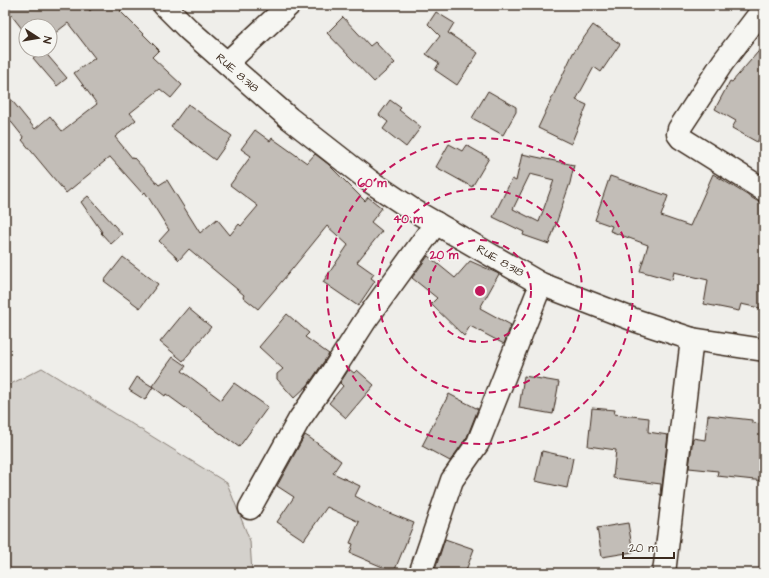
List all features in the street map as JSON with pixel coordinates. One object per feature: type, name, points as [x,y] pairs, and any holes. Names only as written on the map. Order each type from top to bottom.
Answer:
[{"type":"street","name":"RUE 8.318","points":[[164,5],[188,29],[289,118],[371,182],[414,210],[541,284],[637,321],[692,339],[764,350]]},
{"type":"street","points":[[227,63],[289,5]]},
{"type":"street","points":[[764,8],[723,62],[679,129],[678,134],[681,138],[764,190]]},
{"type":"street","points":[[250,508],[299,420],[365,321],[436,223]]},
{"type":"street","points":[[422,571],[452,480],[478,443],[541,284]]},
{"type":"street","points":[[664,573],[692,339]]},
{"type":"shaded area","points":[[42,368],[227,483],[250,541],[252,573],[5,573],[5,387]]},
{"type":"building","points":[[5,5],[84,5],[90,11],[96,5],[126,5],[120,11],[159,50],[152,57],[182,85],[171,98],[160,89],[130,113],[136,120],[115,137],[133,159],[134,158],[159,185],[167,180],[200,233],[217,219],[230,235],[239,224],[241,226],[258,206],[230,185],[251,156],[241,149],[255,130],[270,141],[272,138],[307,163],[315,154],[328,164],[365,201],[368,197],[382,208],[371,222],[382,231],[357,262],[374,274],[371,278],[375,281],[358,306],[323,282],[348,245],[327,226],[258,309],[243,297],[244,295],[189,249],[179,260],[159,241],[169,230],[145,192],[143,194],[110,157],[66,193],[22,140],[24,138],[5,114],[5,92],[35,129],[50,116],[62,131],[97,104],[74,73],[95,58],[68,23],[58,31],[58,18],[18,18],[18,24]]},
{"type":"building","points":[[436,12],[454,23],[448,33],[478,53],[457,85],[435,70],[439,63],[426,54],[440,36],[428,24]]},
{"type":"building","points":[[343,17],[370,46],[375,42],[395,63],[374,82],[327,33]]},
{"type":"building","points":[[593,25],[620,44],[601,72],[594,67],[576,100],[587,105],[571,144],[538,128],[573,53]]},
{"type":"building","points":[[764,45],[764,130],[757,142],[732,128],[736,121],[715,109],[730,81],[732,82]]},
{"type":"building","points":[[33,58],[50,58],[67,78],[57,86]]},
{"type":"building","points":[[488,91],[516,107],[516,112],[503,135],[472,118]]},
{"type":"building","points":[[390,100],[401,108],[399,110],[421,127],[406,147],[383,129],[388,122],[379,115]]},
{"type":"building","points":[[188,104],[232,136],[215,160],[171,127]]},
{"type":"building","points":[[449,144],[462,151],[466,145],[489,158],[472,187],[436,167]]},
{"type":"building","points":[[522,154],[574,165],[570,183],[549,244],[523,235],[524,232],[493,217],[512,179],[516,181]],"holes":[[[530,174],[554,180],[539,222],[513,209]]]},
{"type":"building","points":[[713,174],[757,201],[764,202],[764,309],[741,304],[739,311],[704,304],[708,280],[674,272],[672,280],[640,271],[648,245],[610,231],[612,226],[595,220],[610,176],[668,196],[661,216],[690,226]]},
{"type":"building","points":[[88,196],[122,234],[111,244],[101,233],[102,232],[81,202]]},
{"type":"building","points":[[428,256],[455,278],[470,261],[499,274],[480,308],[511,325],[504,344],[470,326],[464,336],[431,304],[437,298],[412,278]]},
{"type":"building","points":[[123,257],[158,284],[140,308],[104,281]]},
{"type":"building","points":[[188,308],[211,327],[183,361],[160,342]]},
{"type":"building","points":[[287,314],[309,333],[305,337],[329,354],[308,385],[294,398],[277,379],[277,374],[283,369],[259,347]]},
{"type":"building","points":[[173,357],[186,366],[182,371],[221,400],[234,383],[268,407],[239,447],[166,394],[165,396],[152,386]]},
{"type":"building","points":[[349,369],[354,373],[357,370],[374,385],[346,418],[329,403],[343,386],[340,383]]},
{"type":"building","points":[[524,376],[559,382],[553,414],[519,408]]},
{"type":"building","points":[[137,377],[153,387],[145,400],[129,390]]},
{"type":"building","points":[[449,394],[478,409],[467,437],[450,461],[422,446]]},
{"type":"building","points":[[592,408],[615,410],[614,414],[649,418],[648,432],[668,435],[661,495],[661,484],[613,478],[616,450],[588,446]]},
{"type":"building","points":[[708,415],[752,420],[752,423],[764,424],[764,481],[717,476],[718,471],[689,468],[693,438],[705,440]]},
{"type":"building","points":[[305,435],[341,461],[333,473],[360,486],[355,496],[377,508],[414,523],[394,572],[350,553],[353,544],[350,543],[359,522],[327,507],[304,540],[277,522],[294,497],[277,486]]},
{"type":"building","points":[[542,451],[573,458],[567,488],[535,481]]},
{"type":"building","points":[[628,523],[633,552],[602,557],[597,528]]},
{"type":"building","points":[[445,539],[474,549],[465,573],[434,573]]}]
